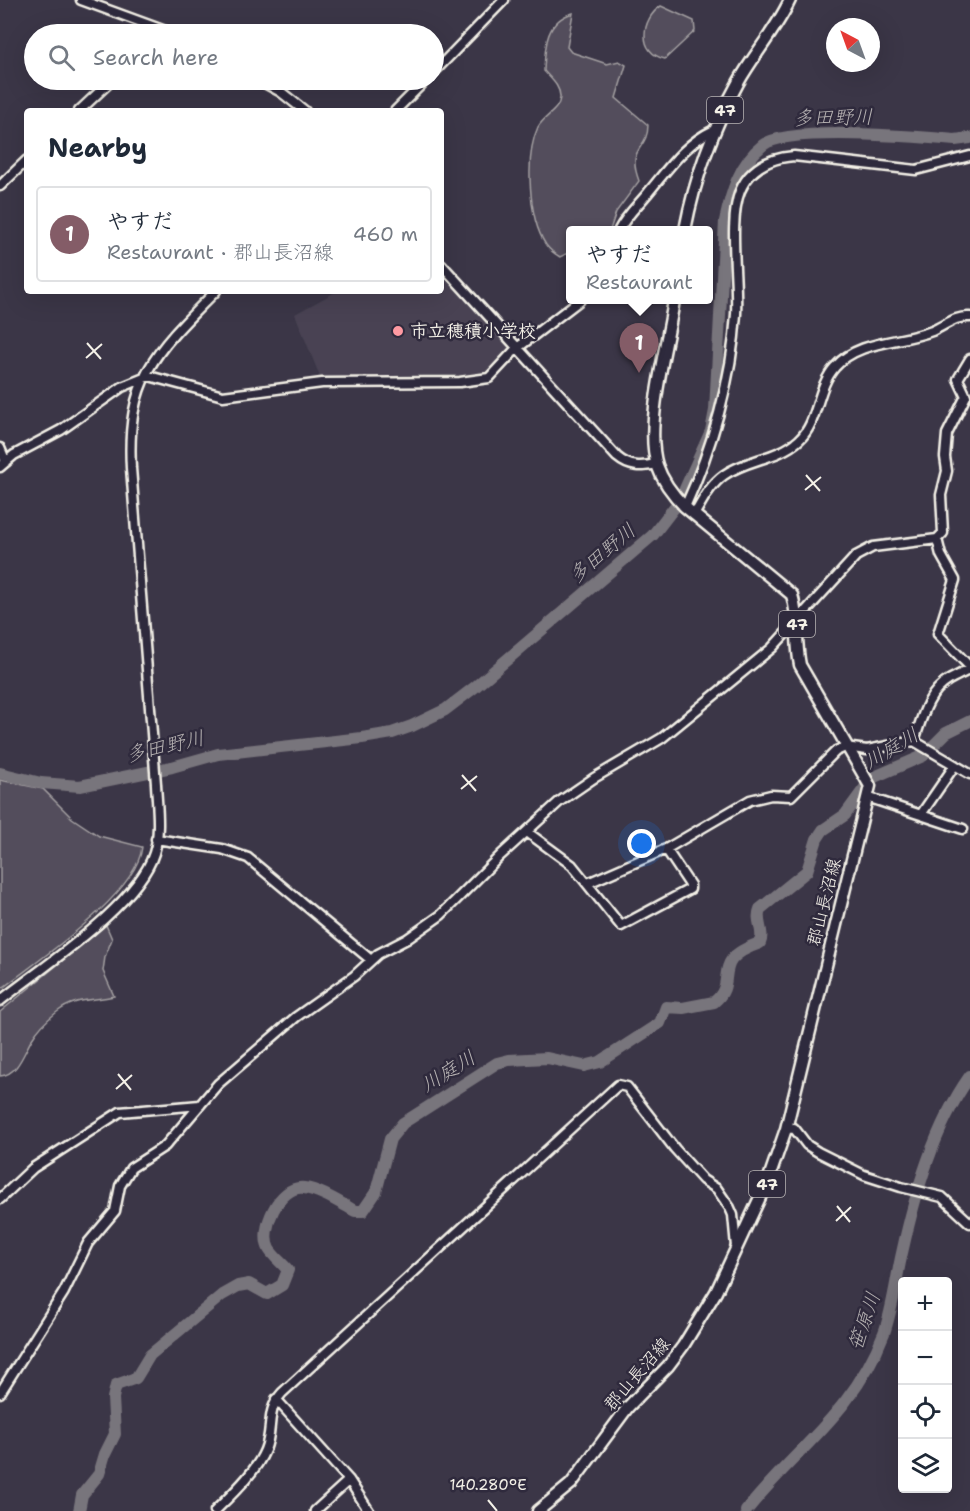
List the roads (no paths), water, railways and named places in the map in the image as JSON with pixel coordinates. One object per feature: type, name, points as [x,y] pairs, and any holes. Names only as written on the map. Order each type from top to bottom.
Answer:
[{"type":"main road","name":"47","points":[[686,226],[703,159],[714,130],[739,81],[775,28],[790,0]]},
{"type":"main road","name":"郡山長沼線","points":[[538,1511],[571,1484],[628,1407],[683,1346],[716,1292],[769,1178],[786,1129],[870,786],[800,665],[797,648],[797,621],[792,595],[685,507],[657,464],[655,414],[673,304]]},
{"type":"street","points":[[81,0],[141,24]]},
{"type":"street","points":[[444,62],[504,0]]},
{"type":"street","points":[[81,108],[101,90]]},
{"type":"street","points":[[277,90],[301,108]]},
{"type":"street","points":[[399,108],[416,90]]},
{"type":"street","points":[[622,226],[627,216],[678,155],[698,138],[714,130]]},
{"type":"street","points":[[685,507],[712,436],[725,383],[736,315],[735,213],[741,190],[760,165],[778,158],[794,156],[916,170],[970,156]]},
{"type":"street","points":[[0,186],[24,163]]},
{"type":"street","points":[[444,267],[516,349],[625,464],[639,468],[657,464]]},
{"type":"street","points":[[0,1000],[131,894],[150,866],[156,839],[156,784],[129,440],[133,406],[144,378],[167,341],[213,294]]},
{"type":"street","points":[[0,448],[3,464],[61,430],[122,387],[153,376],[223,396],[330,382],[460,382],[489,378],[516,349],[575,304]]},
{"type":"street","points":[[694,515],[710,488],[725,474],[775,454],[797,442],[809,430],[818,397],[834,368],[847,356],[878,344],[931,331],[954,318],[970,317]]},
{"type":"street","points":[[0,1393],[64,1292],[88,1243],[115,1211],[126,1175],[138,1161],[171,1140],[218,1084],[296,1017],[360,972],[382,951],[423,930],[501,855],[572,792],[662,738],[772,648],[848,563],[864,551],[879,546],[937,539],[943,533],[940,495],[947,471],[945,457],[947,434],[966,396],[957,379],[970,359]]},
{"type":"street","points":[[917,742],[928,702],[948,681],[970,668],[938,634],[956,580],[941,555],[937,539]]},
{"type":"street","points":[[588,883],[666,849],[750,800],[771,795],[791,796],[831,753],[845,747],[867,750],[917,742],[970,774]]},
{"type":"street","points":[[922,813],[955,765]]},
{"type":"street","points":[[867,796],[922,813],[963,829]]},
{"type":"street","points":[[527,832],[572,865],[621,926],[690,889],[690,885],[666,849]]},
{"type":"street","points":[[156,839],[222,849],[248,858],[371,960]]},
{"type":"street","points":[[215,1511],[264,1452],[271,1408],[276,1399],[621,1083],[698,1175],[717,1189],[733,1215],[736,1248]]},
{"type":"street","points":[[0,1199],[33,1168],[120,1112],[200,1105]]},
{"type":"street","points":[[786,1129],[794,1128],[807,1145],[864,1174],[905,1188],[942,1197],[970,1223]]},
{"type":"street","points":[[276,1399],[349,1480],[369,1511]]},
{"type":"street","points":[[315,1511],[349,1480]]},
{"type":"waterway","name":"多田野川","points":[[0,773],[41,783],[80,786],[172,767],[218,754],[392,733],[445,710],[653,535],[680,500],[711,431],[715,410],[725,221],[737,180],[755,153],[763,145],[777,139],[826,134],[955,140],[970,138]]},
{"type":"waterway","name":"川庭川","points":[[79,1511],[82,1495],[99,1474],[105,1454],[115,1434],[113,1398],[116,1385],[136,1378],[150,1355],[222,1295],[238,1286],[249,1284],[267,1294],[282,1285],[288,1270],[269,1249],[267,1241],[269,1221],[279,1201],[295,1189],[304,1188],[317,1191],[355,1211],[363,1211],[376,1192],[390,1139],[403,1123],[497,1063],[547,1058],[584,1066],[600,1062],[660,1023],[666,1007],[683,1008],[714,1002],[725,986],[729,964],[734,957],[760,943],[760,909],[807,871],[817,839],[823,830],[845,815],[872,778],[923,756],[946,733],[970,721]]},
{"type":"waterway","name":"笹原川","points":[[746,1511],[840,1408],[857,1386],[871,1361],[887,1323],[907,1231],[927,1162],[946,1117],[970,1076]]},
{"type":"place","name":"市立穂積小学校","points":[[398,331]]},
{"type":"place","name":"やすだ","points":[[639,373]]}]
